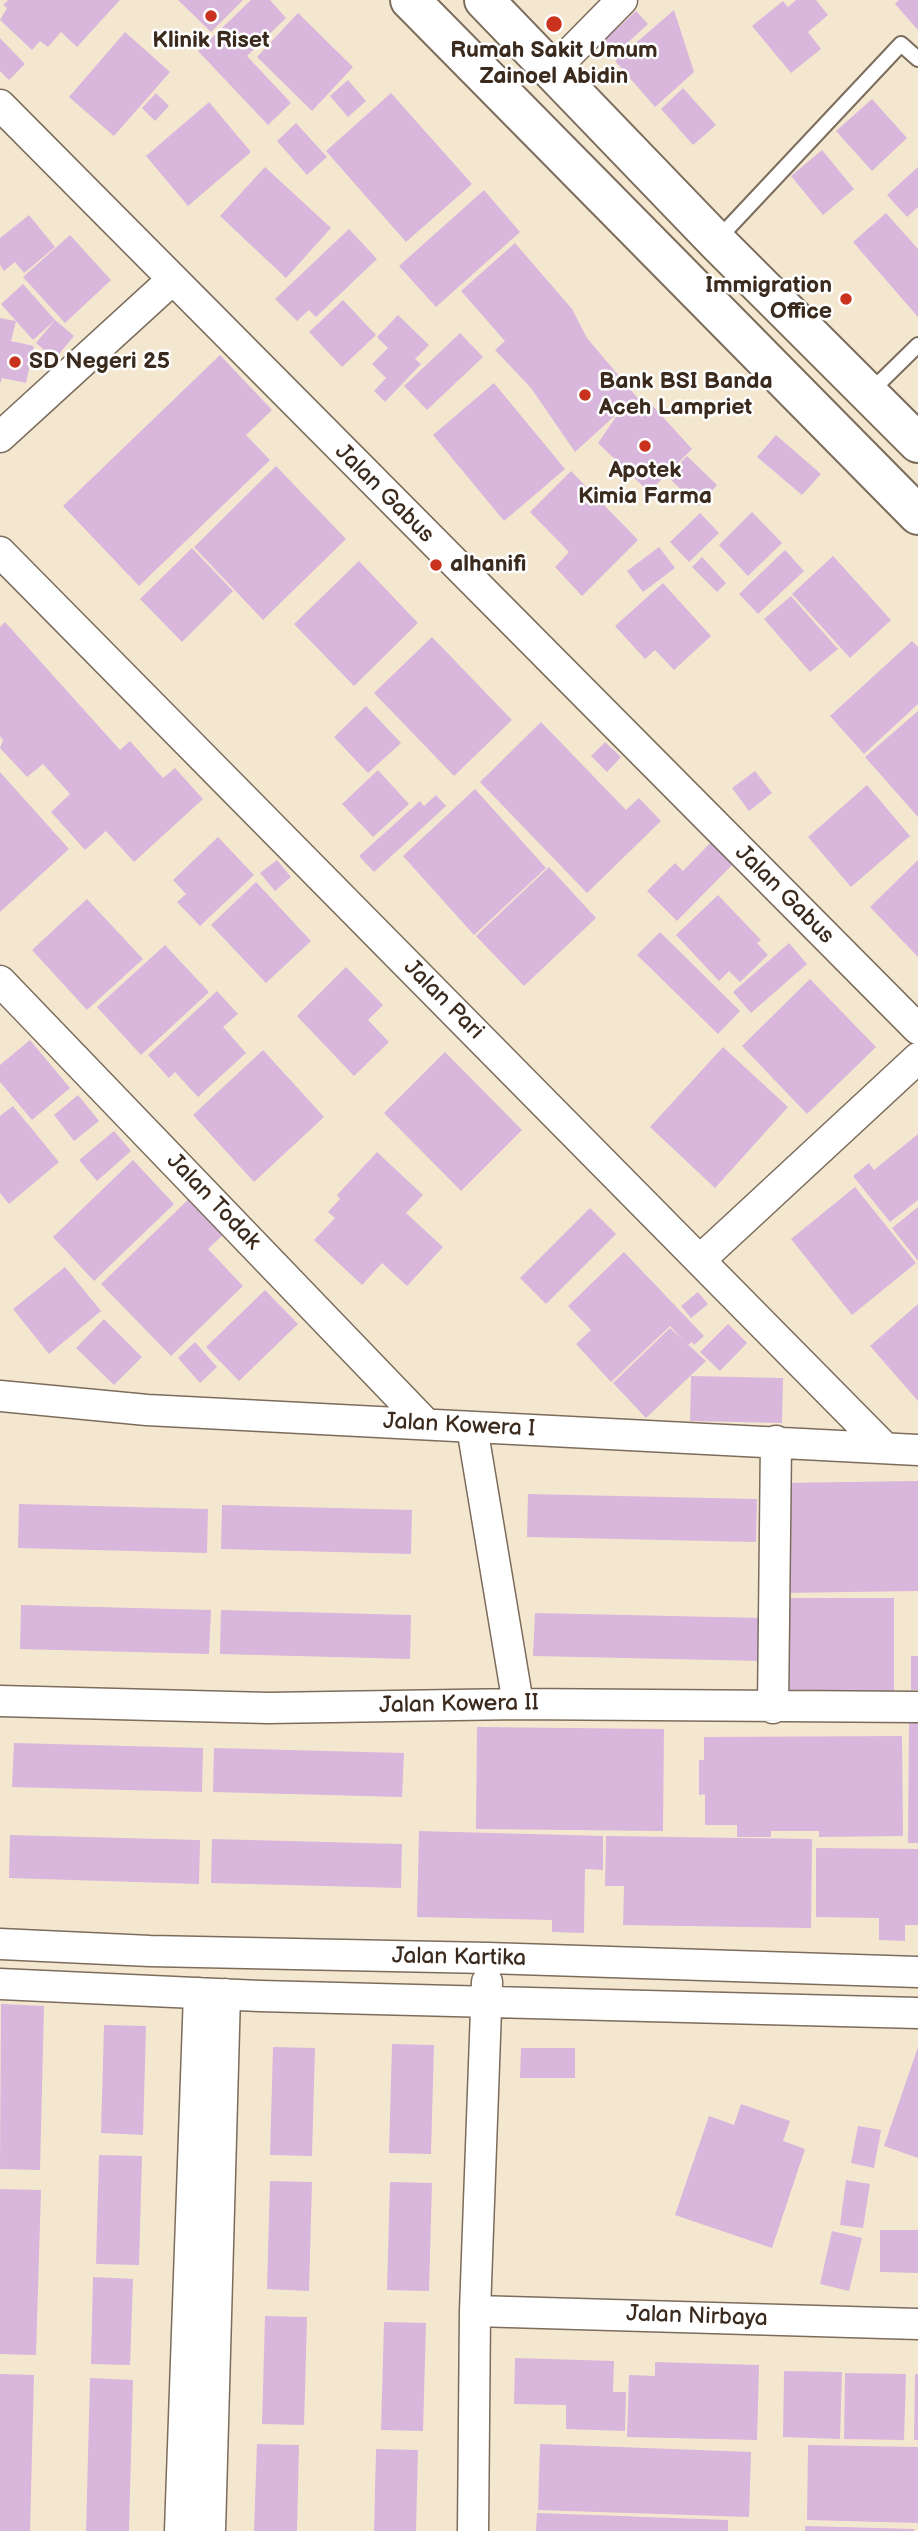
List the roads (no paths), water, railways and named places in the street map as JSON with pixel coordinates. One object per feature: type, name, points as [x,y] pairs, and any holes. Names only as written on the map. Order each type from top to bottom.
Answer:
[{"type":"highway","points":[[410,0],[918,515]]},
{"type":"highway","points":[[484,0],[716,241],[918,443]]},
{"type":"street","points":[[553,70],[622,0]]},
{"type":"street","name":"Jalan Gabus","points":[[0,105],[918,1029]]},
{"type":"street","points":[[0,437],[173,279]]},
{"type":"street","name":"Jalan Pari","points":[[0,552],[885,1448]]},
{"type":"street","name":"Jalan Todak","points":[[0,981],[426,1424]]},
{"type":"street","points":[[700,1260],[918,1059]]},
{"type":"street","name":"Jalan Kowera I","points":[[0,1396],[146,1410],[918,1450]]},
{"type":"street","points":[[472,1427],[518,1704]]},
{"type":"street","points":[[773,1708],[776,1441]]},
{"type":"street","name":"Jalan Kowera II","points":[[0,1701],[268,1708],[518,1704],[918,1707]]},
{"type":"street","name":"Jalan Kartika","points":[[0,1944],[150,1951],[488,1958],[918,1972]]},
{"type":"street","points":[[473,2531],[475,2311],[488,1958]]},
{"type":"street","name":"Jalan Kartika","points":[[0,1984],[212,1994],[918,2013]]},
{"type":"street","points":[[180,2531],[212,1994]]},
{"type":"street","points":[[210,2531],[212,1994]]},
{"type":"street","name":"Jalan Nirbaya","points":[[475,2311],[918,2324]]},
{"type":"lane","points":[[716,241],[901,44],[918,59]]},
{"type":"lane","points":[[869,393],[918,345]]},
{"type":"place","name":"Klinik Riset","points":[[211,16]]},
{"type":"place","name":"Rumah Sakit Umum Zainoel Abidin","points":[[554,24]]},
{"type":"place","name":"Immigration Office","points":[[846,299]]},
{"type":"place","name":"SD Negeri 25","points":[[15,362]]},
{"type":"place","name":"Bank BSI Banda Aceh Lampriet","points":[[585,395]]},
{"type":"place","name":"Apotek Kimia Farma","points":[[645,446]]},
{"type":"place","name":"alhanifi","points":[[436,565]]}]
